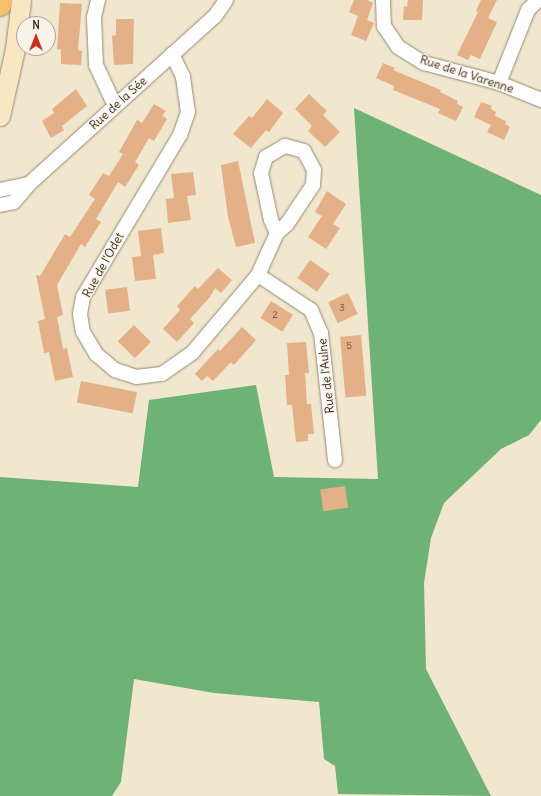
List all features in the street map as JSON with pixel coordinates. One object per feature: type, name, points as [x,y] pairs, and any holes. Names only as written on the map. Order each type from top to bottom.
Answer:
[{"type":"main road","points":[[0,4],[1,0]]},
{"type":"main road","points":[[0,116],[15,49],[21,0]]},
{"type":"street","points":[[98,0],[94,18],[96,65],[115,106]]},
{"type":"street","name":"Rue de la Sée","points":[[0,205],[14,202],[29,184],[215,16],[226,0]]},
{"type":"street","name":"Rue de la Varenne","points":[[383,0],[384,26],[398,47],[424,63],[498,83],[541,100]]},
{"type":"street","points":[[498,83],[528,10],[538,0]]},
{"type":"street","name":"Rue de l'Odet","points":[[172,54],[183,76],[188,112],[180,135],[83,296],[80,314],[83,332],[96,354],[115,370],[136,377],[162,374],[193,352],[258,275],[277,233],[287,224],[313,184],[314,170],[304,151],[284,146],[266,158],[261,173],[271,220],[277,233]]},
{"type":"street","points":[[0,190],[29,184]]},
{"type":"street","name":"Rue de l'Aulne","points":[[258,275],[311,310],[321,333],[335,460]]},
{"type":"green space","points":[[354,108],[541,195],[541,420],[529,435],[501,449],[444,503],[431,538],[424,583],[426,669],[491,796],[338,794],[335,766],[324,759],[319,702],[214,693],[134,679],[121,782],[112,796],[0,796],[0,477],[138,487],[149,400],[256,385],[274,477],[378,479]]},
{"type":"building","points":[[354,0],[367,0],[373,3],[367,20],[374,23],[366,41],[351,35],[358,16],[349,12]]},
{"type":"building","points":[[408,0],[423,0],[422,20],[403,20],[404,6],[407,7]]},
{"type":"building","points":[[481,0],[497,0],[488,18],[497,22],[480,59],[471,55],[468,60],[457,55],[478,12],[476,11]]},
{"type":"building","points":[[60,3],[82,4],[78,50],[82,51],[81,65],[61,64],[61,50],[57,49]]},
{"type":"building","points":[[116,19],[134,19],[133,64],[114,65],[112,36],[116,35]]},
{"type":"building","points":[[383,63],[395,68],[393,70],[441,90],[440,92],[458,101],[457,104],[463,107],[456,121],[438,113],[440,109],[393,90],[394,86],[376,78]]},
{"type":"building","points":[[76,89],[87,106],[62,126],[64,130],[51,138],[42,121],[54,113],[52,109]]},
{"type":"building","points":[[309,94],[327,111],[323,115],[340,132],[325,147],[308,131],[312,126],[295,109]]},
{"type":"building","points":[[267,99],[283,113],[269,132],[266,130],[251,148],[233,134],[249,116],[252,118]]},
{"type":"building","points":[[481,102],[492,106],[491,109],[496,112],[494,119],[495,116],[506,121],[505,124],[510,127],[504,140],[487,132],[491,125],[474,117]]},
{"type":"building","points":[[154,104],[166,111],[162,116],[167,119],[154,141],[149,138],[135,162],[139,165],[125,187],[118,182],[96,219],[101,222],[85,247],[81,244],[57,285],[63,315],[57,317],[63,349],[67,348],[73,377],[55,381],[49,352],[44,353],[38,321],[45,319],[36,275],[40,276],[65,234],[70,237],[95,199],[89,195],[103,173],[109,176],[123,154],[119,152],[137,120],[142,123]]},
{"type":"building","points":[[238,161],[255,243],[236,247],[228,217],[221,165]]},
{"type":"building","points":[[193,172],[196,195],[187,196],[191,220],[168,223],[166,199],[174,198],[171,174]]},
{"type":"building","points":[[327,191],[346,204],[333,224],[340,228],[326,249],[308,237],[322,216],[315,212]]},
{"type":"building","points":[[161,228],[164,253],[153,255],[156,279],[135,281],[132,257],[141,256],[138,231]]},
{"type":"building","points":[[310,260],[330,274],[317,292],[297,278]]},
{"type":"building","points":[[218,268],[232,280],[221,293],[215,288],[210,297],[190,319],[194,323],[177,342],[163,329],[180,310],[177,306],[195,286],[198,289]]},
{"type":"building","points":[[127,287],[130,311],[108,314],[105,290]]},
{"type":"building","points":[[348,293],[358,314],[338,323],[328,302]]},
{"type":"building","points":[[271,301],[293,315],[282,332],[260,318]]},
{"type":"building","points":[[134,325],[151,342],[135,358],[118,341]]},
{"type":"building","points":[[242,327],[256,340],[234,365],[231,362],[213,381],[207,376],[202,381],[195,374],[218,349],[220,351]]},
{"type":"building","points":[[361,335],[366,396],[345,398],[340,337]]},
{"type":"building","points":[[306,342],[309,373],[305,373],[307,404],[311,404],[314,434],[308,434],[308,441],[296,442],[292,405],[287,405],[285,375],[289,375],[287,343]]},
{"type":"building","points":[[81,381],[137,392],[133,413],[77,403]]},
{"type":"building","points":[[345,486],[348,508],[323,511],[320,489]]}]
